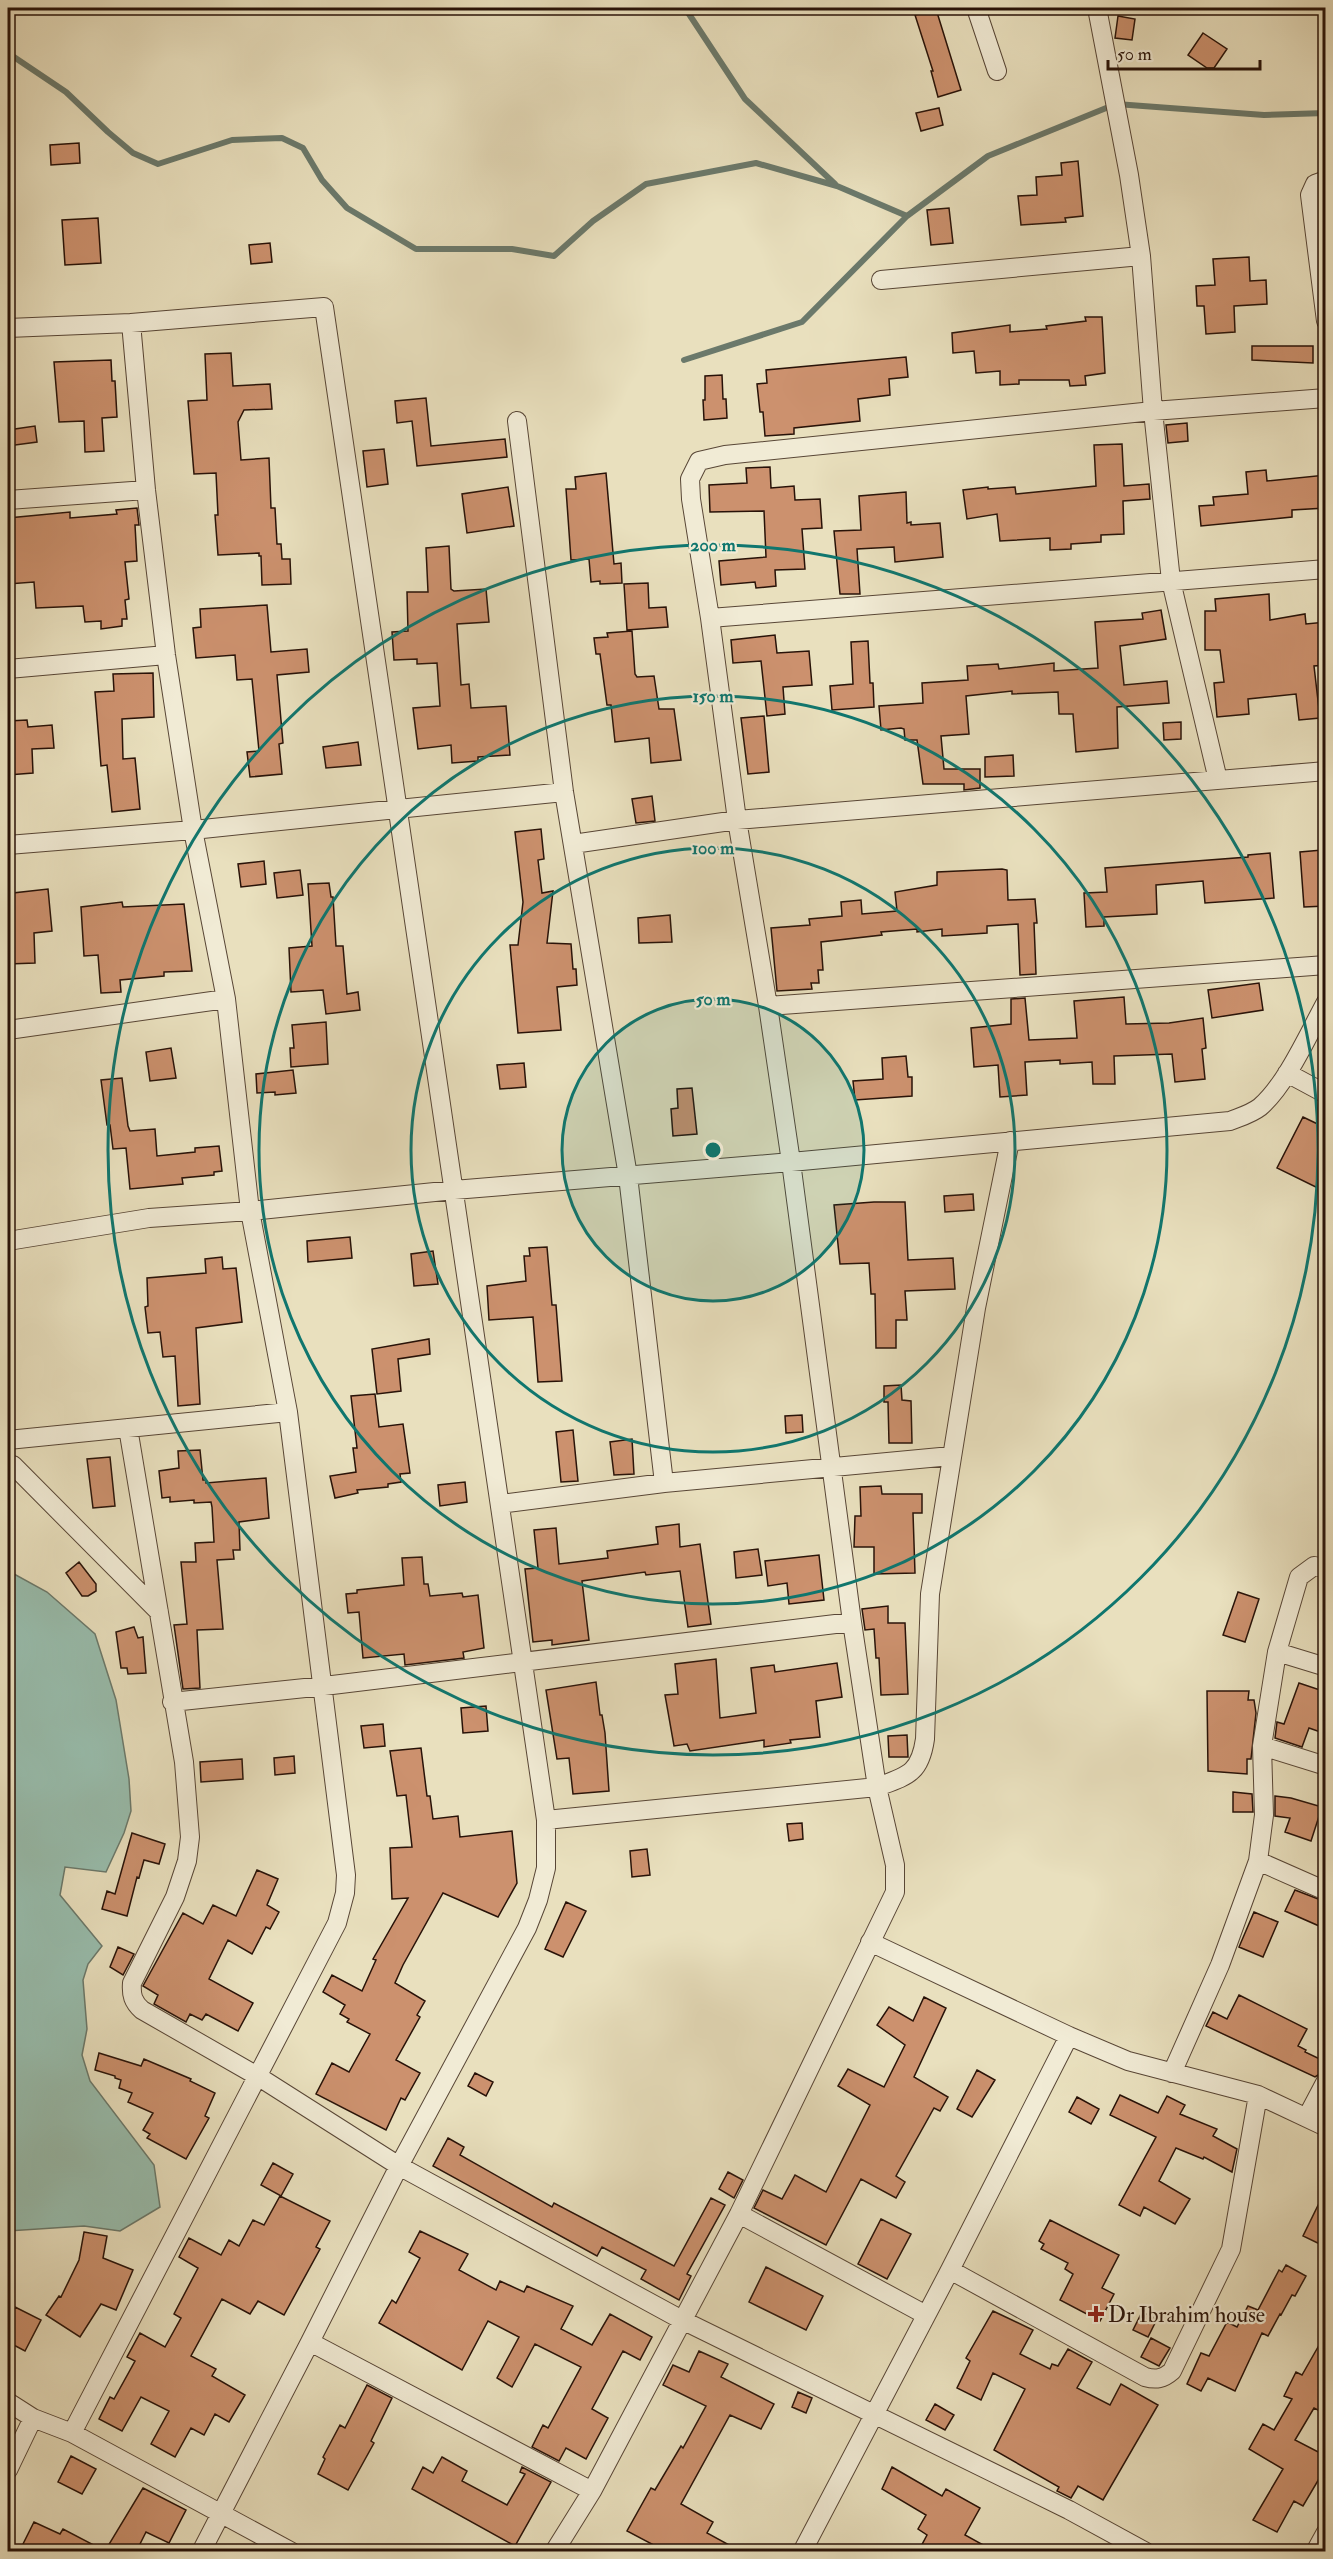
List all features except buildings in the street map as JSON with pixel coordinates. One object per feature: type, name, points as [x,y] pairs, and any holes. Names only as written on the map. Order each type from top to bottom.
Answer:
[{"type":"street","points":[[976,8],[997,71]]},
{"type":"street","points":[[1097,8],[1129,175],[1141,256],[1153,411],[1170,581],[1218,780]]},
{"type":"street","points":[[1326,180],[1315,184],[1310,195],[1326,321]]},
{"type":"street","points":[[881,280],[1141,256]]},
{"type":"street","points":[[8,328],[131,323],[324,307],[546,1820],[546,1868],[538,1900],[527,1928],[399,2166],[201,2552]]},
{"type":"street","points":[[72,2433],[337,1923],[345,1893],[346,1875],[288,1412],[250,1211],[226,999],[193,830],[166,655],[146,490],[131,323]]},
{"type":"street","points":[[554,2552],[592,2491],[739,2214],[896,1892],[894,1866],[877,1786],[852,1622],[768,1006],[737,820],[710,618],[691,500],[690,479],[699,461],[725,455],[1153,411],[1326,398]]},
{"type":"street","points":[[518,421],[564,792],[628,1176],[664,1483]]},
{"type":"street","points":[[8,501],[146,490]]},
{"type":"street","points":[[710,618],[1326,569]]},
{"type":"street","points":[[8,669],[166,655]]},
{"type":"street","points":[[573,844],[737,820],[1326,771]]},
{"type":"street","points":[[8,845],[193,830],[564,792]]},
{"type":"street","points":[[768,1006],[1326,965]]},
{"type":"street","points":[[8,1030],[226,999]]},
{"type":"street","points":[[8,1241],[149,1218],[250,1211],[454,1190],[790,1162],[1230,1121],[1261,1106],[1287,1073],[1326,1002]]},
{"type":"street","points":[[1287,1073],[1326,1094]]},
{"type":"street","points":[[546,1820],[877,1786],[909,1776],[917,1765],[923,1752],[930,1594],[976,1308],[1010,1141]]},
{"type":"street","points":[[8,1440],[288,1412]]},
{"type":"street","points":[[128,1428],[172,1702],[184,1762],[190,1837],[188,1861],[175,1897],[137,1972],[131,1992],[135,2003],[142,2010],[259,2077],[399,2166],[682,2320],[1069,2510],[1146,2552]]},
{"type":"street","points":[[500,1504],[664,1483],[951,1456]]},
{"type":"street","points":[[8,1464],[13,1465],[159,1611]]},
{"type":"street","points":[[1173,2073],[1220,1965],[1258,1862],[1264,1815],[1262,1746],[1277,1652],[1299,1577],[1314,1566],[1326,1568]]},
{"type":"street","points":[[172,1702],[324,1686],[852,1622]]},
{"type":"street","points":[[1277,1652],[1326,1666]]},
{"type":"street","points":[[1262,1746],[1326,1766]]},
{"type":"street","points":[[1258,1862],[1326,1891]]},
{"type":"street","points":[[870,1942],[1069,2036],[1128,2061],[1258,2095],[1326,2127]]},
{"type":"street","points":[[802,2552],[950,2270],[1069,2036]]},
{"type":"street","points":[[1306,2117],[1326,2081]]},
{"type":"street","points":[[950,2270],[1145,2377],[1165,2378],[1172,2372],[1231,2249],[1258,2095]]},
{"type":"street","points":[[739,2214],[926,2315]]},
{"type":"street","points":[[310,2342],[592,2491]]},
{"type":"street","points":[[8,2402],[33,2418],[72,2433],[292,2552]]},
{"type":"street","points":[[8,2470],[33,2418]]},
{"type":"street","points":[[1315,2552],[1326,2532]]},
{"type":"shaded area","points":[[8,1548],[14,1574],[47,1592],[95,1634],[116,1700],[129,1779],[131,1811],[124,1833],[106,1872],[65,1867],[60,1895],[102,1946],[88,1964],[83,1980],[87,2029],[82,2055],[90,2081],[154,2165],[160,2207],[120,2231],[84,2226],[8,2231]]},
{"type":"waterway","points":[[685,8],[745,99],[835,184]]},
{"type":"waterway","points":[[8,53],[66,92],[133,153],[158,164],[232,140],[282,138],[303,148],[322,180],[347,208],[416,249],[512,249],[554,256],[593,221],[646,184],[756,163],[837,186],[907,216],[988,156],[1116,104],[1264,115],[1326,113]]},
{"type":"waterway","points":[[684,360],[802,322],[907,216]]},
{"type":"place","name":"Dr Ibrahim house","points":[[1096,2314]]}]
